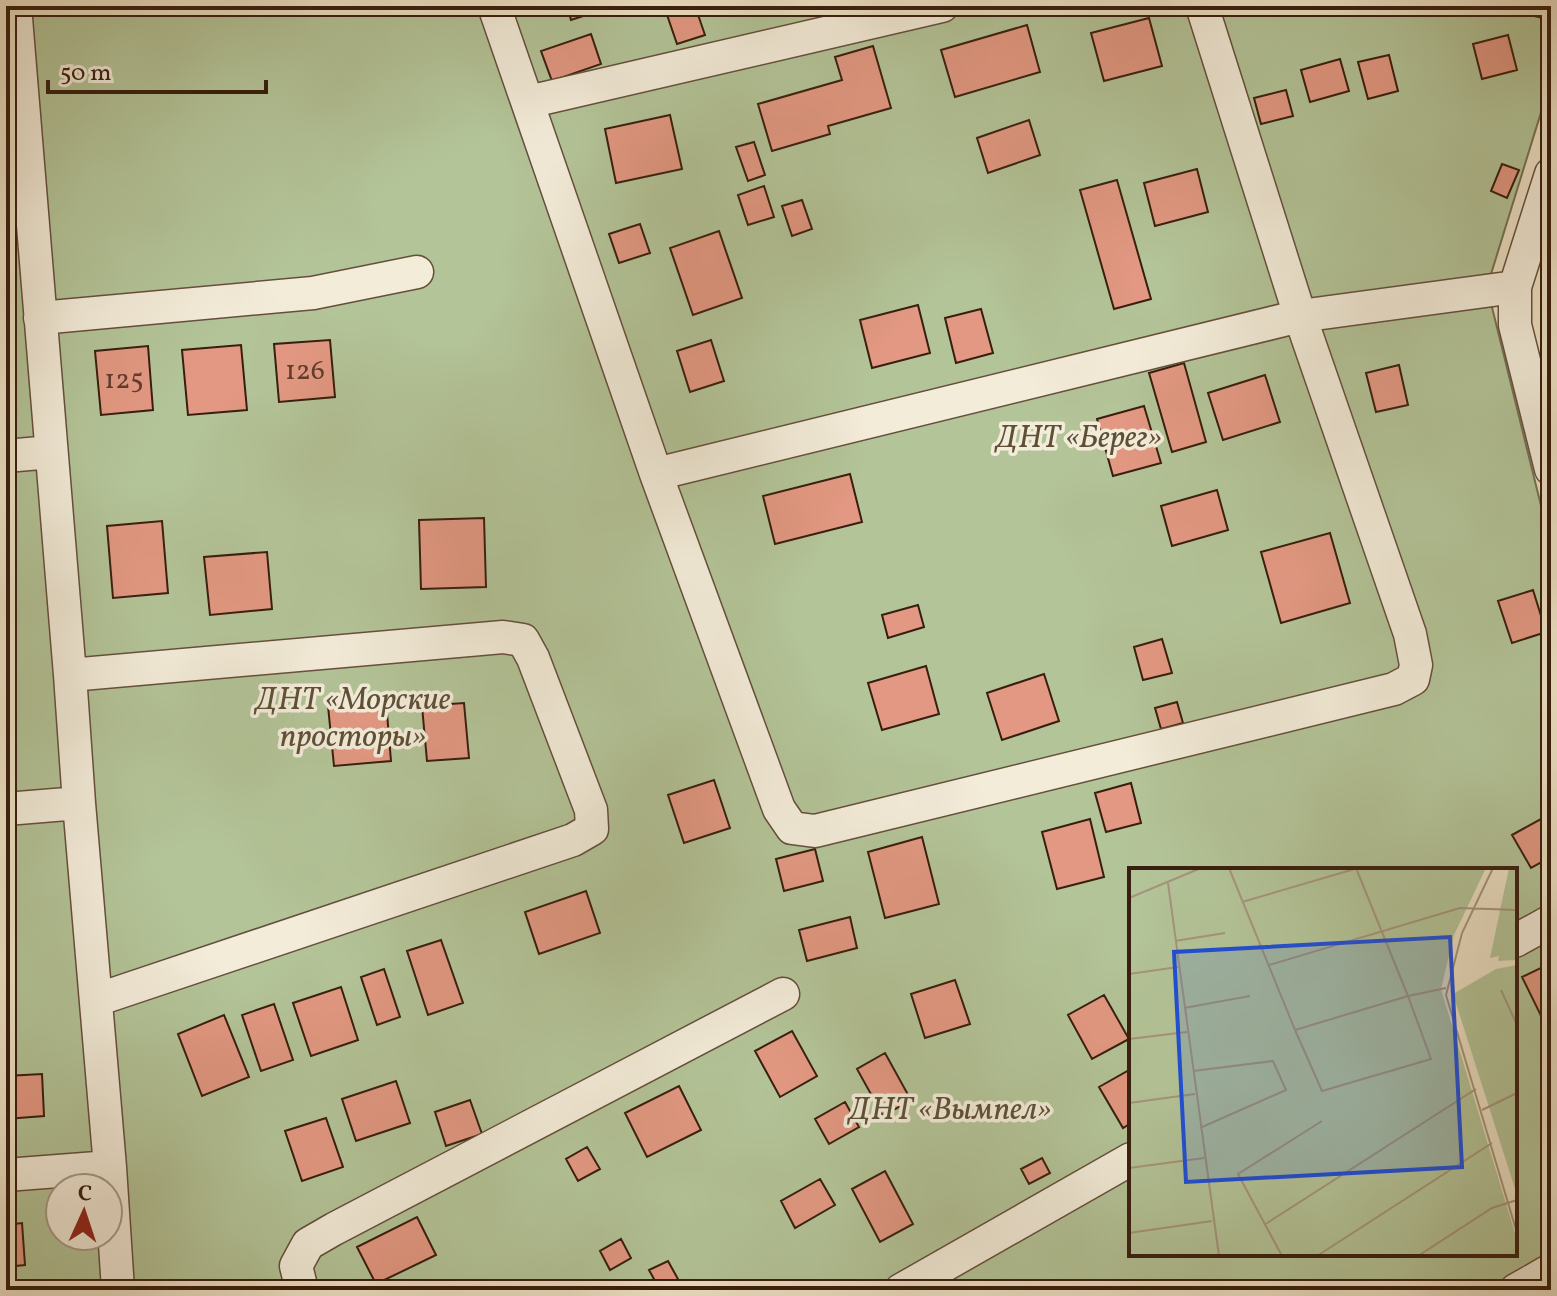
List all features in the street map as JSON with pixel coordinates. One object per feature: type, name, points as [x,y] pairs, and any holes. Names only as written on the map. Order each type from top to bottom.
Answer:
[{"type":"street","points":[[15,6],[13,91],[40,318],[118,1290]]},
{"type":"street","points":[[494,6],[656,474],[779,809],[792,828],[815,831],[1394,689],[1413,679],[1416,665],[1410,634],[1300,316],[1202,6]]},
{"type":"street","points":[[528,102],[942,6]]},
{"type":"street","points":[[1551,174],[1515,287],[1515,325],[1551,469]]},
{"type":"street","points":[[40,318],[313,293],[417,272]]},
{"type":"street","points":[[656,474],[1300,316],[1515,287]]},
{"type":"street","points":[[6,456],[51,452]]},
{"type":"street","points":[[70,675],[503,637],[523,640],[533,658],[591,810],[592,829],[573,840],[96,1000]]},
{"type":"street","points":[[6,809],[79,803]]},
{"type":"street","points":[[1517,940],[1551,921]]},
{"type":"street","points":[[302,1290],[296,1266],[308,1244],[783,994]]},
{"type":"street","points":[[901,1290],[1129,1160]]},
{"type":"street","points":[[6,1175],[110,1167]]},
{"type":"street","points":[[1516,1290],[1551,1270]]},
{"type":"green space","points":[[6,6],[1551,6],[1551,80],[1487,287],[1551,546],[1551,1290],[6,1290]]},
{"type":"building","points":[[567,6],[614,6],[571,20]]},
{"type":"building","points":[[664,6],[695,6],[705,35],[677,44]]},
{"type":"building","points":[[1526,6],[1551,6],[1549,19],[1524,14]]},
{"type":"building","points":[[1149,18],[1162,66],[1104,81],[1091,33]]},
{"type":"building","points":[[1027,25],[1040,72],[955,97],[941,50]]},
{"type":"building","points":[[591,34],[601,64],[552,81],[541,51]]},
{"type":"building","points":[[1508,35],[1517,70],[1482,79],[1473,44]]},
{"type":"building","points":[[873,46],[891,108],[828,126],[830,134],[772,151],[758,104],[842,80],[835,57]]},
{"type":"building","points":[[1389,55],[1398,91],[1368,99],[1358,62]]},
{"type":"building","points":[[1340,59],[1349,91],[1310,102],[1301,70]]},
{"type":"building","points":[[1286,90],[1293,116],[1261,124],[1254,98]]},
{"type":"building","points":[[670,115],[682,169],[616,183],[605,129]]},
{"type":"building","points":[[1029,120],[1040,155],[988,173],[977,138]]},
{"type":"building","points":[[754,142],[765,175],[748,181],[736,147]]},
{"type":"building","points":[[1502,164],[1519,170],[1507,198],[1491,191]]},
{"type":"building","points":[[1197,169],[1208,212],[1155,226],[1144,183]]},
{"type":"building","points":[[1117,180],[1151,299],[1114,309],[1080,190]]},
{"type":"building","points":[[764,186],[774,217],[748,225],[738,195]]},
{"type":"building","points":[[802,200],[812,229],[792,236],[782,206]]},
{"type":"building","points":[[640,224],[650,253],[619,263],[609,234]]},
{"type":"building","points":[[719,231],[742,298],[693,315],[670,248]]},
{"type":"building","points":[[918,305],[930,353],[872,368],[860,320]]},
{"type":"building","points":[[981,309],[993,353],[956,363],[945,318]]},
{"type":"building","points":[[330,340],[335,397],[279,402],[274,344]]},
{"type":"building","points":[[711,340],[724,381],[690,392],[677,351]]},
{"type":"building","points":[[241,345],[247,410],[188,415],[182,350]]},
{"type":"building","points":[[148,346],[153,410],[101,415],[95,351]]},
{"type":"building","points":[[1184,363],[1206,442],[1172,452],[1149,373]]},
{"type":"building","points":[[1399,365],[1408,405],[1376,412],[1366,373]]},
{"type":"building","points":[[1265,375],[1280,422],[1223,440],[1208,393]]},
{"type":"building","points":[[1144,406],[1161,463],[1113,476],[1097,419]]},
{"type":"building","points":[[850,474],[862,522],[775,544],[763,496]]},
{"type":"building","points":[[1217,490],[1228,530],[1172,546],[1161,506]]},
{"type":"building","points":[[484,518],[486,587],[421,589],[419,520]]},
{"type":"building","points":[[162,521],[168,593],[113,598],[107,526]]},
{"type":"building","points":[[1330,533],[1350,603],[1281,623],[1261,552]]},
{"type":"building","points":[[267,552],[272,609],[210,615],[204,557]]},
{"type":"building","points":[[1533,590],[1546,632],[1512,643],[1498,601]]},
{"type":"building","points":[[918,605],[924,627],[888,638],[882,615]]},
{"type":"building","points":[[1162,639],[1172,673],[1143,680],[1134,647]]},
{"type":"building","points":[[926,666],[939,714],[882,730],[868,683]]},
{"type":"building","points":[[1044,674],[1059,721],[1002,740],[987,693]]},
{"type":"building","points":[[386,701],[391,761],[334,766],[328,706]]},
{"type":"building","points":[[1177,702],[1183,723],[1161,729],[1155,708]]},
{"type":"building","points":[[464,703],[469,758],[427,761],[422,706]]},
{"type":"building","points":[[714,780],[730,828],[684,843],[668,795]]},
{"type":"building","points":[[1131,783],[1141,823],[1106,832],[1095,793]]},
{"type":"building","points":[[1550,814],[1551,857],[1531,868],[1512,835]]},
{"type":"building","points":[[1090,819],[1104,877],[1057,889],[1042,832]]},
{"type":"building","points":[[922,837],[939,904],[885,918],[868,852]]},
{"type":"building","points":[[815,849],[823,881],[784,891],[776,859]]},
{"type":"building","points":[[586,891],[600,933],[539,954],[525,912]]},
{"type":"building","points":[[850,917],[857,948],[807,961],[799,930]]},
{"type":"building","points":[[441,940],[463,1003],[428,1015],[407,951]]},
{"type":"building","points":[[1551,963],[1551,1028],[1548,1030],[1522,977]]},
{"type":"building","points":[[384,969],[400,1017],[377,1025],[361,977]]},
{"type":"building","points":[[955,980],[970,1024],[925,1038],[911,994]]},
{"type":"building","points":[[341,987],[358,1040],[311,1056],[293,1003]]},
{"type":"building","points":[[1104,995],[1129,1039],[1092,1059],[1068,1015]]},
{"type":"building","points":[[274,1004],[293,1060],[261,1071],[242,1015]]},
{"type":"building","points":[[224,1015],[249,1077],[202,1096],[178,1034]]},
{"type":"building","points":[[792,1031],[817,1076],[780,1097],[755,1051]]},
{"type":"building","points":[[885,1053],[911,1100],[883,1116],[857,1069]]},
{"type":"building","points":[[1129,1070],[1129,1124],[1123,1128],[1099,1087]]},
{"type":"building","points":[[42,1074],[44,1116],[6,1119],[6,1076]]},
{"type":"building","points":[[396,1081],[410,1123],[356,1141],[342,1099]]},
{"type":"building","points":[[679,1086],[701,1130],[647,1157],[625,1113]]},
{"type":"building","points":[[470,1100],[482,1134],[446,1146],[435,1112]]},
{"type":"building","points":[[845,1102],[859,1127],[829,1144],[815,1119]]},
{"type":"building","points":[[326,1118],[343,1167],[302,1181],[285,1131]]},
{"type":"building","points":[[587,1147],[600,1169],[578,1181],[566,1159]]},
{"type":"building","points":[[1042,1158],[1050,1173],[1029,1184],[1021,1169]]},
{"type":"building","points":[[885,1171],[913,1224],[880,1242],[852,1189]]},
{"type":"building","points":[[820,1179],[835,1205],[795,1228],[781,1201]]},
{"type":"building","points":[[417,1217],[436,1255],[376,1284],[357,1247]]},
{"type":"building","points":[[22,1223],[25,1265],[6,1267],[6,1225]]},
{"type":"building","points":[[621,1239],[631,1258],[610,1270],[600,1251]]},
{"type":"building","points":[[668,1261],[684,1290],[660,1290],[649,1270]]},
{"type":"park label","name":"ДНТ «Берег»","points":[[1079,439]]},
{"type":"park label","name":"ДНТ «Морские просторы»","points":[[353,720]]},
{"type":"park label","name":"ДНТ «Вымпел»","points":[[950,1111]]}]
